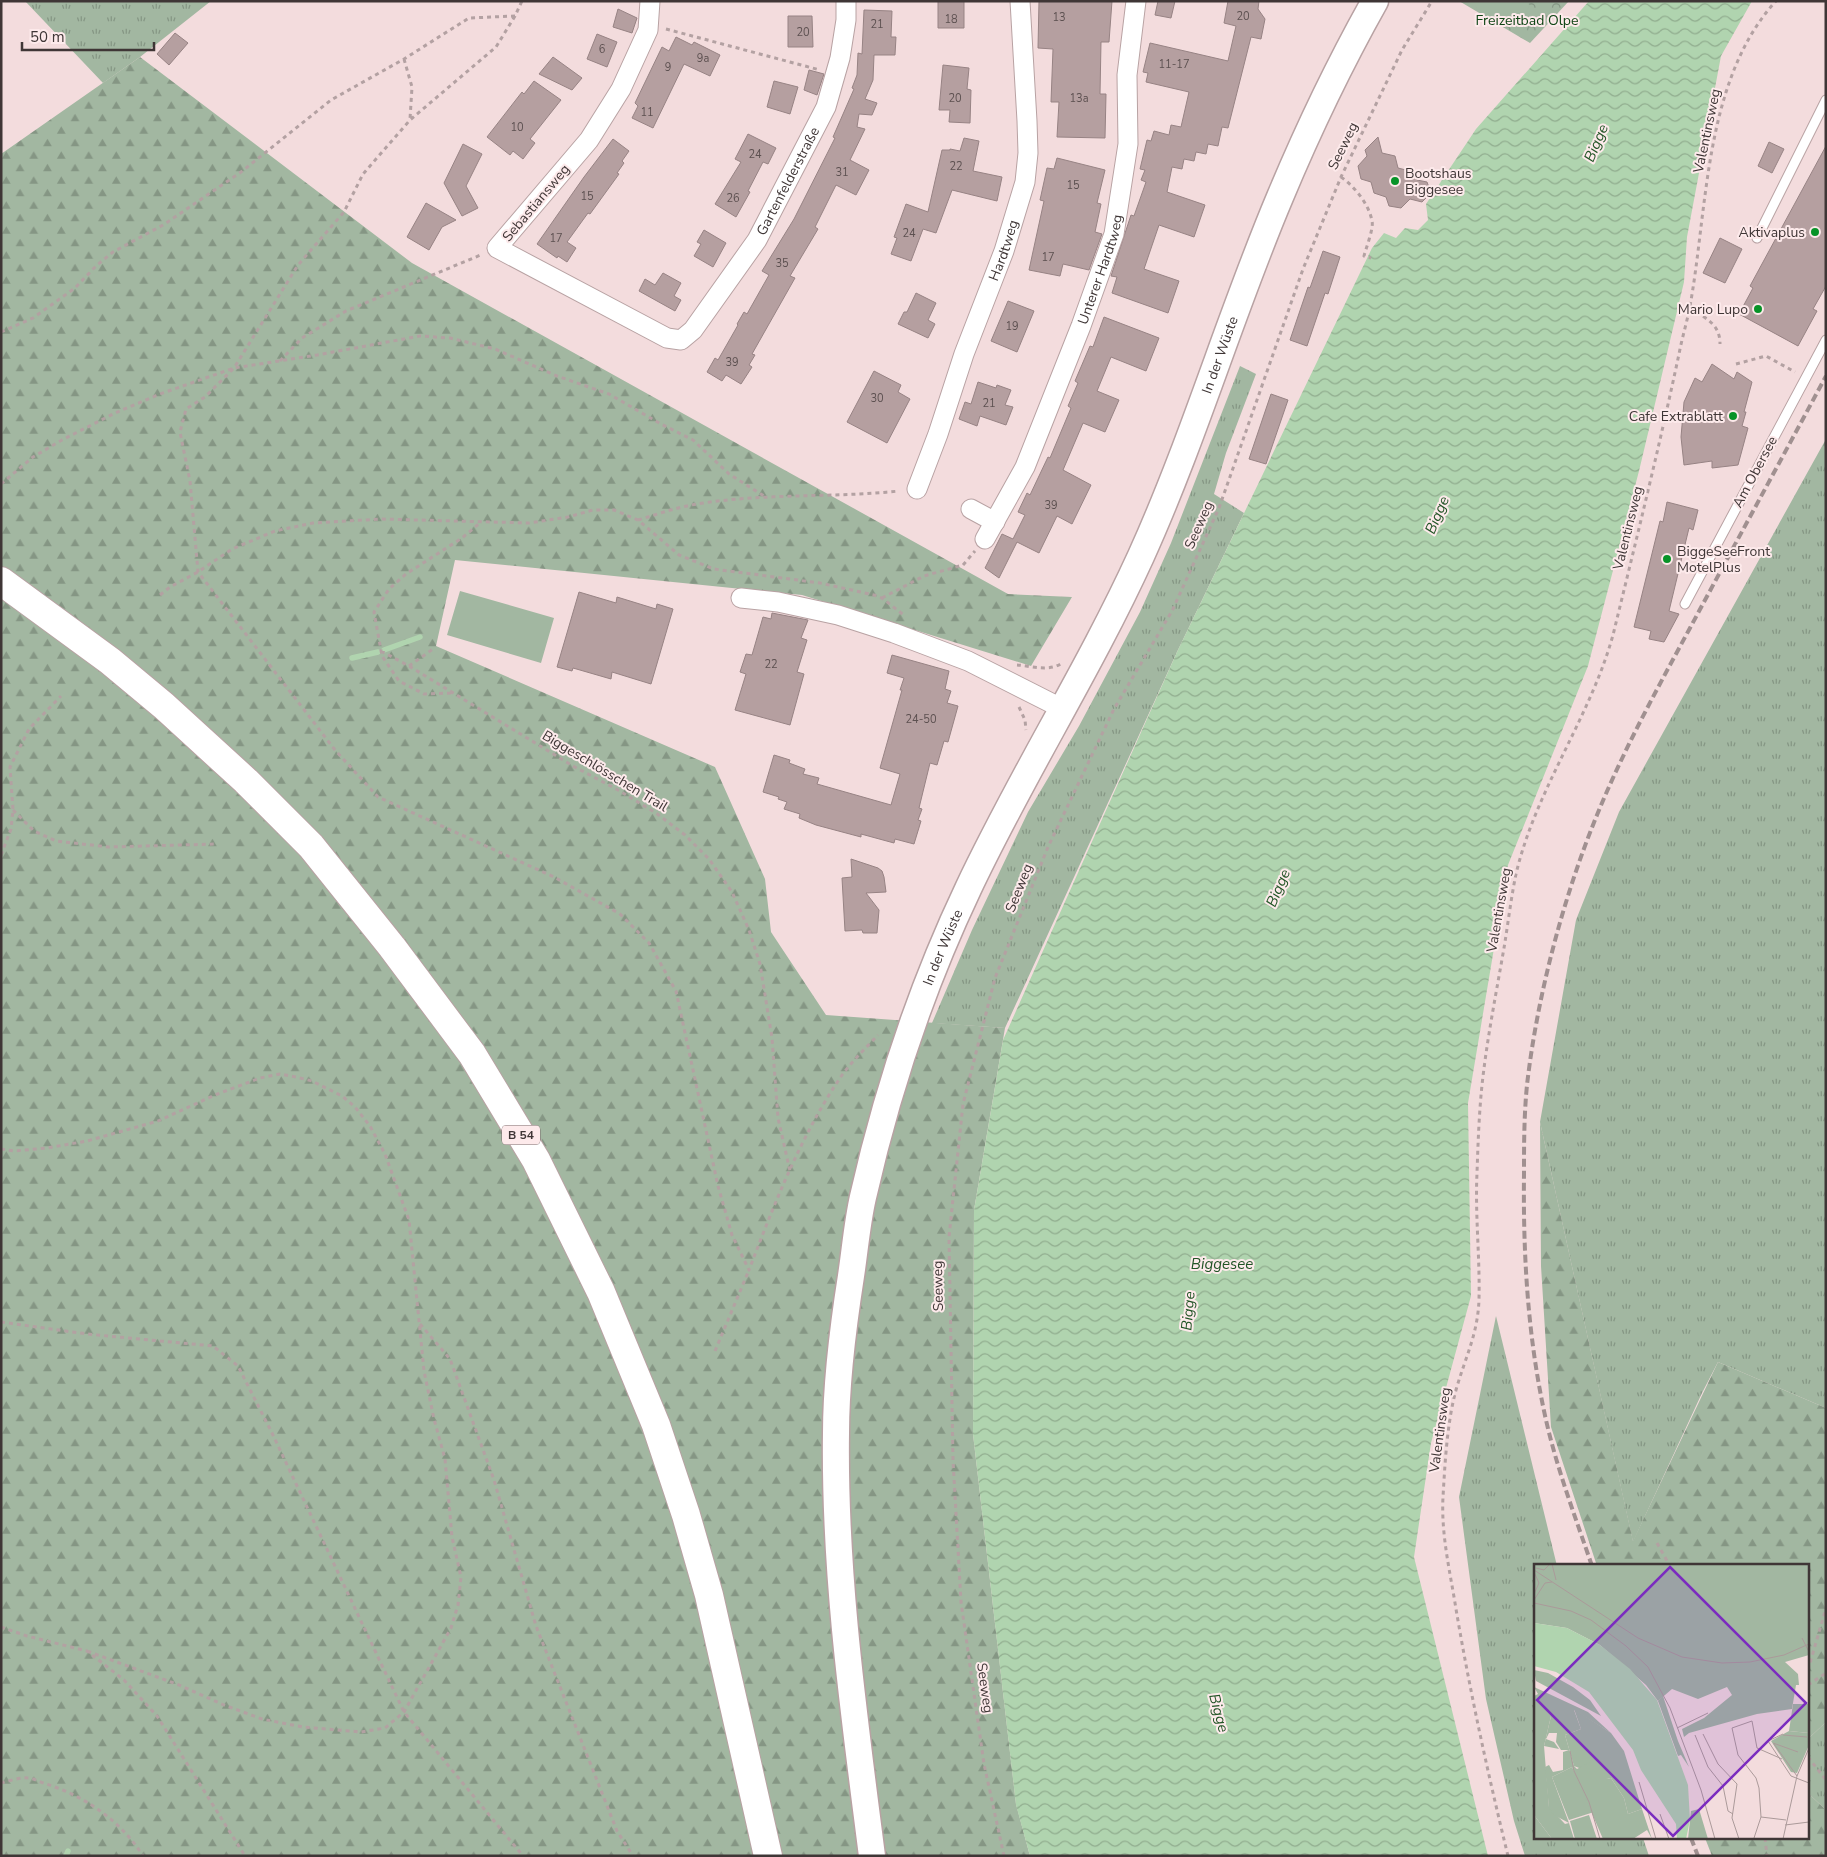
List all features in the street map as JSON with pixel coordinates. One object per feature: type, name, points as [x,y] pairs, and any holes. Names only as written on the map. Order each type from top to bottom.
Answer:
[{"type":"main road","name":"In der Wüste","points":[[872,1856],[843,1615],[837,1522],[836,1428],[842,1335],[862,1202],[881,1124],[903,1046],[967,890],[1100,640],[1140,557],[1176,472],[1278,201],[1312,123],[1374,1]]},
{"type":"main road","name":"B 54","points":[[1,581],[110,661],[158,700],[246,781],[311,846],[392,947],[472,1054],[536,1160],[601,1292],[659,1434],[686,1515],[709,1595],[768,1856]]},
{"type":"street","name":"Sebastiansweg","points":[[650,1],[648,30],[621,89],[589,140],[497,248],[666,338],[681,340]]},
{"type":"street","name":"Gartenfelderstraße","points":[[681,340],[693,330],[756,240],[826,107],[840,58],[846,1]]},
{"type":"street","name":"Hardtweg","points":[[917,489],[938,434],[964,354],[1004,251],[1025,182],[1028,153],[1020,1]]},
{"type":"street","name":"Unterer Hardtweg","points":[[985,540],[1025,467],[1081,326],[1114,234],[1128,144],[1127,75],[1136,1]]},
{"type":"street","points":[[971,510],[995,522]]},
{"type":"street","points":[[742,598],[778,602],[838,615],[968,661],[1063,709]]},
{"type":"lane","points":[[1757,238],[1823,111],[1826,100]]},
{"type":"lane","name":"Am Obersee","points":[[1685,604],[1826,340]]},
{"type":"path","points":[[522,1],[496,47],[410,120],[363,174],[344,212],[298,265],[234,368],[205,397],[186,409],[180,432],[190,481],[198,572],[335,750],[378,796],[554,877],[620,914],[649,943],[676,991],[718,1186],[732,1235],[749,1270]]},
{"type":"path","name":"Seeweg","points":[[1004,1856],[984,1764],[963,1611],[954,1479],[949,1236],[963,1104],[995,978],[1048,847],[1114,709],[1172,612],[1219,508],[1303,269],[1341,177],[1402,50],[1432,1]]},
{"type":"path","name":"Valentinsweg","points":[[1508,1856],[1480,1742],[1466,1674],[1443,1528],[1447,1444],[1455,1393],[1477,1328],[1478,1280],[1475,1212],[1482,1088],[1516,874],[1526,838],[1540,802],[1583,714],[1606,660],[1656,461],[1690,307],[1714,144],[1721,112],[1730,82],[1743,50],[1761,18],[1776,1]]},
{"type":"path","points":[[1,332],[33,318],[75,288],[96,266],[113,252],[163,225],[241,172],[332,100],[404,59],[469,18],[515,16]]},
{"type":"path","points":[[649,24],[836,74]]},
{"type":"path","points":[[404,59],[412,87],[410,120]]},
{"type":"path","points":[[1341,177],[1352,184],[1364,201],[1373,222],[1364,256],[1371,258]]},
{"type":"path","points":[[280,361],[302,338],[346,311],[497,248]]},
{"type":"path","points":[[1690,307],[1715,326],[1720,333],[1720,344]]},
{"type":"path","points":[[1,484],[33,457],[62,440],[115,413],[160,394],[234,368],[420,336],[450,338],[496,349],[557,376],[609,394],[693,440],[729,474],[764,496]]},
{"type":"path","points":[[1736,364],[1766,356],[1806,378]]},
{"type":"path","points":[[638,520],[696,504],[764,496],[867,494],[917,489]]},
{"type":"path","points":[[160,595],[170,586],[198,572],[232,549],[275,531],[314,523],[381,519],[529,523],[568,517],[593,510],[614,510],[638,520],[680,555],[714,569],[820,583],[882,598],[905,616]]},
{"type":"path","points":[[451,693],[424,694],[399,681],[382,656],[374,612],[389,589],[406,574],[462,538],[482,522]]},
{"type":"path","points":[[882,598],[924,576],[963,565],[985,540]]},
{"type":"path","points":[[408,666],[433,649]]},
{"type":"path","name":"Biggeschlösschen Trail","points":[[381,651],[656,813],[685,835],[709,859],[732,892],[749,930],[760,964],[772,1038],[778,1118],[790,1172]]},
{"type":"path","points":[[1026,738],[1025,720],[1001,677],[1009,664],[1046,668],[1056,667],[1064,661]]},
{"type":"path","points":[[1,855],[11,829],[13,810],[10,767],[30,729],[61,696]]},
{"type":"path","points":[[13,810],[34,831],[56,841],[110,847],[217,844]]},
{"type":"path","points":[[715,1351],[766,1226],[808,1133],[838,1081],[878,1035]]},
{"type":"path","points":[[1,1150],[47,1148],[88,1141],[129,1130],[158,1121],[222,1092],[260,1078],[280,1074],[312,1081],[342,1096],[355,1107],[370,1126],[385,1154],[409,1220],[424,1371],[445,1459],[452,1537],[461,1578],[458,1605],[451,1628],[404,1712],[385,1728],[360,1732],[303,1728],[262,1719],[88,1651],[27,1636],[1,1627]]},
{"type":"path","points":[[1,1322],[87,1334],[213,1346],[238,1366],[324,1540],[404,1712],[524,1856]]},
{"type":"path","points":[[419,1324],[450,1359],[494,1480],[536,1626],[617,1831],[633,1856]]},
{"type":"path","points":[[1657,1543],[1669,1564]]},
{"type":"path","points":[[1810,1663],[1826,1608]]},
{"type":"path","points":[[88,1651],[124,1680],[157,1716],[245,1856]]},
{"type":"path","points":[[1810,1684],[1826,1672]]},
{"type":"path","points":[[1810,1760],[1826,1780]]},
{"type":"path","points":[[1,1783],[28,1778],[56,1787],[87,1801],[110,1819],[134,1842],[143,1856]]},
{"type":"path","points":[[1765,1840],[1767,1856]]},
{"type":"green space","points":[[25,1],[211,1],[140,57],[103,83]]},
{"type":"green space","name":"Freizeitbad Olpe","points":[[1459,1],[1569,1],[1530,43]]},
{"type":"green space","points":[[1474,1],[1524,1],[1530,5],[1515,30],[1472,5]]},
{"type":"green space","points":[[140,57],[412,263],[1008,594],[1072,597],[1031,666],[802,595],[455,560],[436,646],[715,767],[765,879],[771,932],[826,1015],[1005,1028],[974,1210],[973,1434],[1016,1804],[1030,1856],[1,1856],[1,154]]},
{"type":"green space","points":[[1240,366],[1256,374],[1226,453],[1214,494],[1244,513],[1177,652],[1005,1028],[932,1023],[972,930],[1028,812],[1079,726],[1140,612],[1171,543]]},
{"type":"green space","points":[[1826,439],[1826,1408],[1718,1362],[1633,1542],[1540,1122],[1576,920],[1619,812]]},
{"type":"green space","points":[[460,591],[554,618],[541,663],[447,635]]},
{"type":"green space","points":[[1540,1122],[1633,1541],[1718,1362],[1826,1408],[1826,1722],[1810,1737],[1810,1564],[1596,1564],[1551,1427],[1541,1266]]},
{"type":"green space","points":[[1496,1316],[1557,1564],[1534,1564],[1534,1840],[1644,1840],[1649,1856],[1525,1856],[1514,1821],[1486,1699],[1459,1497]]},
{"type":"green space","points":[[1826,1722],[1826,1810],[1810,1795],[1810,1737]]},
{"type":"green space","points":[[1810,1795],[1826,1810],[1826,1856],[1712,1856],[1706,1840],[1810,1840]]},
{"type":"water","name":"Biggesee","points":[[1589,1],[1752,1],[1721,56],[1687,237],[1684,282],[1639,471],[1588,666],[1508,865],[1468,1103],[1471,1296],[1431,1443],[1414,1557],[1488,1856],[1030,1856],[1016,1805],[973,1434],[974,1210],[1003,1040],[1177,652],[1372,248],[1384,233],[1396,238],[1405,228],[1418,230],[1428,220],[1426,204],[1476,129]]},
{"type":"building","points":[[938,1],[964,1],[964,28],[938,28]]},
{"type":"building","points":[[1039,1],[1112,1],[1109,42],[1101,42],[1100,94],[1106,94],[1105,138],[1057,137],[1059,102],[1051,102],[1053,49],[1038,48]]},
{"type":"building","points":[[1158,1],[1175,1],[1171,18],[1155,15]]},
{"type":"building","points":[[1228,1],[1259,1],[1258,9],[1265,19],[1261,39],[1251,37],[1228,128],[1222,127],[1218,146],[1208,144],[1206,154],[1196,152],[1194,161],[1184,159],[1182,169],[1172,167],[1167,192],[1205,205],[1194,237],[1159,225],[1144,269],[1179,281],[1168,313],[1112,293],[1117,277],[1111,276],[1131,215],[1134,216],[1146,182],[1141,180],[1145,170],[1140,169],[1147,140],[1151,141],[1154,131],[1169,135],[1171,125],[1181,127],[1189,92],[1146,82],[1148,73],[1143,72],[1150,43],[1228,61],[1236,26],[1224,23]]},
{"type":"building","points":[[618,9],[637,18],[632,33],[613,27]]},
{"type":"building","points":[[864,10],[892,11],[891,37],[896,37],[895,55],[874,55],[873,80],[865,99],[877,103],[872,115],[859,114],[857,127],[865,129],[850,160],[869,170],[856,195],[836,185],[815,227],[818,229],[790,276],[795,278],[752,354],[755,355],[749,365],[752,367],[741,384],[726,375],[722,381],[707,372],[715,358],[718,360],[744,312],[747,314],[769,275],[762,271],[794,219],[835,138],[833,137],[854,89],[852,88],[857,75],[858,53],[862,54]]},
{"type":"building","points":[[788,16],[812,16],[813,47],[788,47]]},
{"type":"building","points":[[175,33],[188,43],[169,65],[157,54]]},
{"type":"building","points":[[597,34],[617,42],[607,67],[587,59]]},
{"type":"building","points":[[676,37],[692,45],[694,42],[720,55],[710,76],[684,64],[653,128],[632,118],[638,106],[635,103],[662,47],[669,51]]},
{"type":"building","points":[[553,57],[582,78],[572,90],[539,74]]},
{"type":"building","points":[[943,65],[969,68],[967,89],[971,90],[970,123],[949,122],[950,110],[939,110]]},
{"type":"building","points":[[809,70],[824,74],[817,95],[804,90]]},
{"type":"building","points":[[534,81],[561,100],[530,139],[535,143],[523,159],[513,151],[510,155],[487,137],[522,92],[524,94]]},
{"type":"building","points":[[774,81],[798,87],[790,114],[767,107]]},
{"type":"building","points":[[748,134],[776,148],[768,164],[763,162],[748,191],[750,192],[736,217],[715,204],[741,162],[735,159]]},
{"type":"building","name":"Bootshaus Biggesee","points":[[1378,137],[1382,153],[1395,156],[1398,168],[1410,171],[1417,180],[1427,182],[1431,193],[1422,202],[1410,199],[1401,208],[1389,206],[1386,197],[1374,193],[1371,182],[1361,179],[1358,166],[1367,156],[1365,150]]},
{"type":"building","points":[[964,138],[979,141],[973,171],[1002,177],[997,201],[952,190],[936,233],[923,229],[911,261],[891,254],[897,238],[894,237],[906,204],[928,212],[942,150],[960,151]]},
{"type":"building","points":[[613,139],[629,151],[622,161],[624,163],[617,173],[619,174],[567,242],[576,248],[567,262],[558,256],[557,258],[537,244]]},
{"type":"building","points":[[1769,142],[1784,149],[1772,173],[1758,166]]},
{"type":"building","points":[[463,144],[482,154],[466,186],[478,208],[462,216],[444,183]]},
{"type":"building","points":[[1826,146],[1826,286],[1813,309],[1817,311],[1798,346],[1739,314],[1753,288],[1750,286]]},
{"type":"building","points":[[1057,158],[1105,170],[1097,203],[1101,204],[1095,232],[1102,234],[1089,270],[1063,264],[1060,276],[1029,270],[1044,201],[1040,200],[1047,168],[1054,169]]},
{"type":"building","points":[[426,203],[456,220],[442,227],[429,250],[407,237]]},
{"type":"building","points":[[704,230],[726,243],[713,267],[694,256],[701,244],[697,242]]},
{"type":"building","points":[[1720,238],[1742,249],[1725,283],[1703,273]]},
{"type":"building","points":[[1323,251],[1340,257],[1328,294],[1325,293],[1307,346],[1290,340],[1308,287],[1310,288]]},
{"type":"building","points":[[663,273],[681,283],[674,296],[681,300],[675,311],[639,291],[645,279],[655,285]]},
{"type":"building","points":[[916,293],[936,303],[928,320],[935,324],[928,338],[898,324],[904,312],[907,312]]},
{"type":"building","points":[[1008,301],[1034,311],[1017,352],[991,341]]},
{"type":"building","points":[[1104,317],[1159,338],[1146,371],[1111,357],[1097,391],[1119,400],[1105,432],[1083,423],[1063,470],[1091,485],[1072,524],[1057,516],[1039,553],[1017,542],[999,578],[985,568],[1002,534],[1013,539],[1025,515],[1018,512],[1027,493],[1030,495],[1048,457],[1050,458],[1071,408],[1068,406],[1078,383],[1075,381],[1090,346],[1093,347]]},
{"type":"building","points":[[1712,364],[1734,379],[1737,372],[1752,382],[1742,426],[1748,428],[1738,465],[1712,468],[1712,461],[1684,465],[1681,437],[1684,402],[1695,378],[1702,382]]},
{"type":"building","points":[[874,371],[901,385],[898,392],[910,399],[887,443],[847,422]]},
{"type":"building","points":[[978,382],[996,388],[997,385],[1011,390],[1005,405],[1013,407],[1006,425],[980,416],[977,426],[959,419],[965,402],[971,404]]},
{"type":"building","points":[[1271,394],[1288,400],[1266,464],[1249,459]]},
{"type":"building","points":[[1667,502],[1698,510],[1693,530],[1689,528],[1669,611],[1679,614],[1664,642],[1649,639],[1651,631],[1634,627],[1660,521],[1663,522]]},
{"type":"building","points":[[579,592],[616,603],[617,597],[656,609],[657,604],[673,609],[651,684],[612,672],[611,679],[573,668],[572,671],[557,667]]},
{"type":"building","points":[[772,613],[808,620],[801,638],[807,640],[797,672],[804,674],[790,725],[735,710],[746,674],[740,672],[746,654],[752,655],[763,617],[771,619]]},
{"type":"building","points":[[892,655],[949,671],[945,689],[951,691],[947,703],[958,706],[948,742],[944,741],[937,765],[930,763],[919,808],[922,809],[918,820],[921,821],[914,844],[895,839],[894,843],[861,834],[861,837],[816,825],[799,818],[800,814],[784,809],[787,802],[778,799],[779,797],[763,792],[774,755],[790,760],[789,763],[805,769],[803,774],[819,778],[817,784],[891,805],[900,774],[880,768],[904,678],[887,673]]},
{"type":"building","points":[[851,859],[882,871],[886,892],[866,893],[879,910],[877,933],[863,933],[862,930],[845,931],[842,878],[852,877]]},
{"type":"waterway","points":[[384,650],[420,637]]},
{"type":"waterway","points":[[352,658],[378,652]]},
{"type":"waterway","points":[[66,1856],[68,1851]]},
{"type":"railway","points":[[1591,1564],[1550,1438],[1540,1390],[1531,1329],[1524,1236],[1524,1130],[1527,1085],[1537,1017],[1553,948],[1573,880],[1607,791],[1653,697],[1826,376]]},
{"type":"railway","points":[[1692,1840],[1698,1856]]},
{"type":"place","name":"Bootshaus Biggesee","points":[[1395,181]]},
{"type":"place","name":"Aktivaplus","points":[[1815,232]]},
{"type":"place","name":"Mario Lupo","points":[[1758,309]]},
{"type":"place","name":"Cafe Extrablatt","points":[[1733,416]]},
{"type":"place","name":"BiggeSeeFront MotelPlus","points":[[1667,559]]},
{"type":"water label","name":"Bigge","points":[[1596,143]]},
{"type":"water label","name":"Bigge","points":[[1437,515]]},
{"type":"water label","name":"Bigge","points":[[1278,888]]},
{"type":"water label","name":"Bigge","points":[[1188,1311]]},
{"type":"water label","name":"Bigge","points":[[1219,1713]]}]
